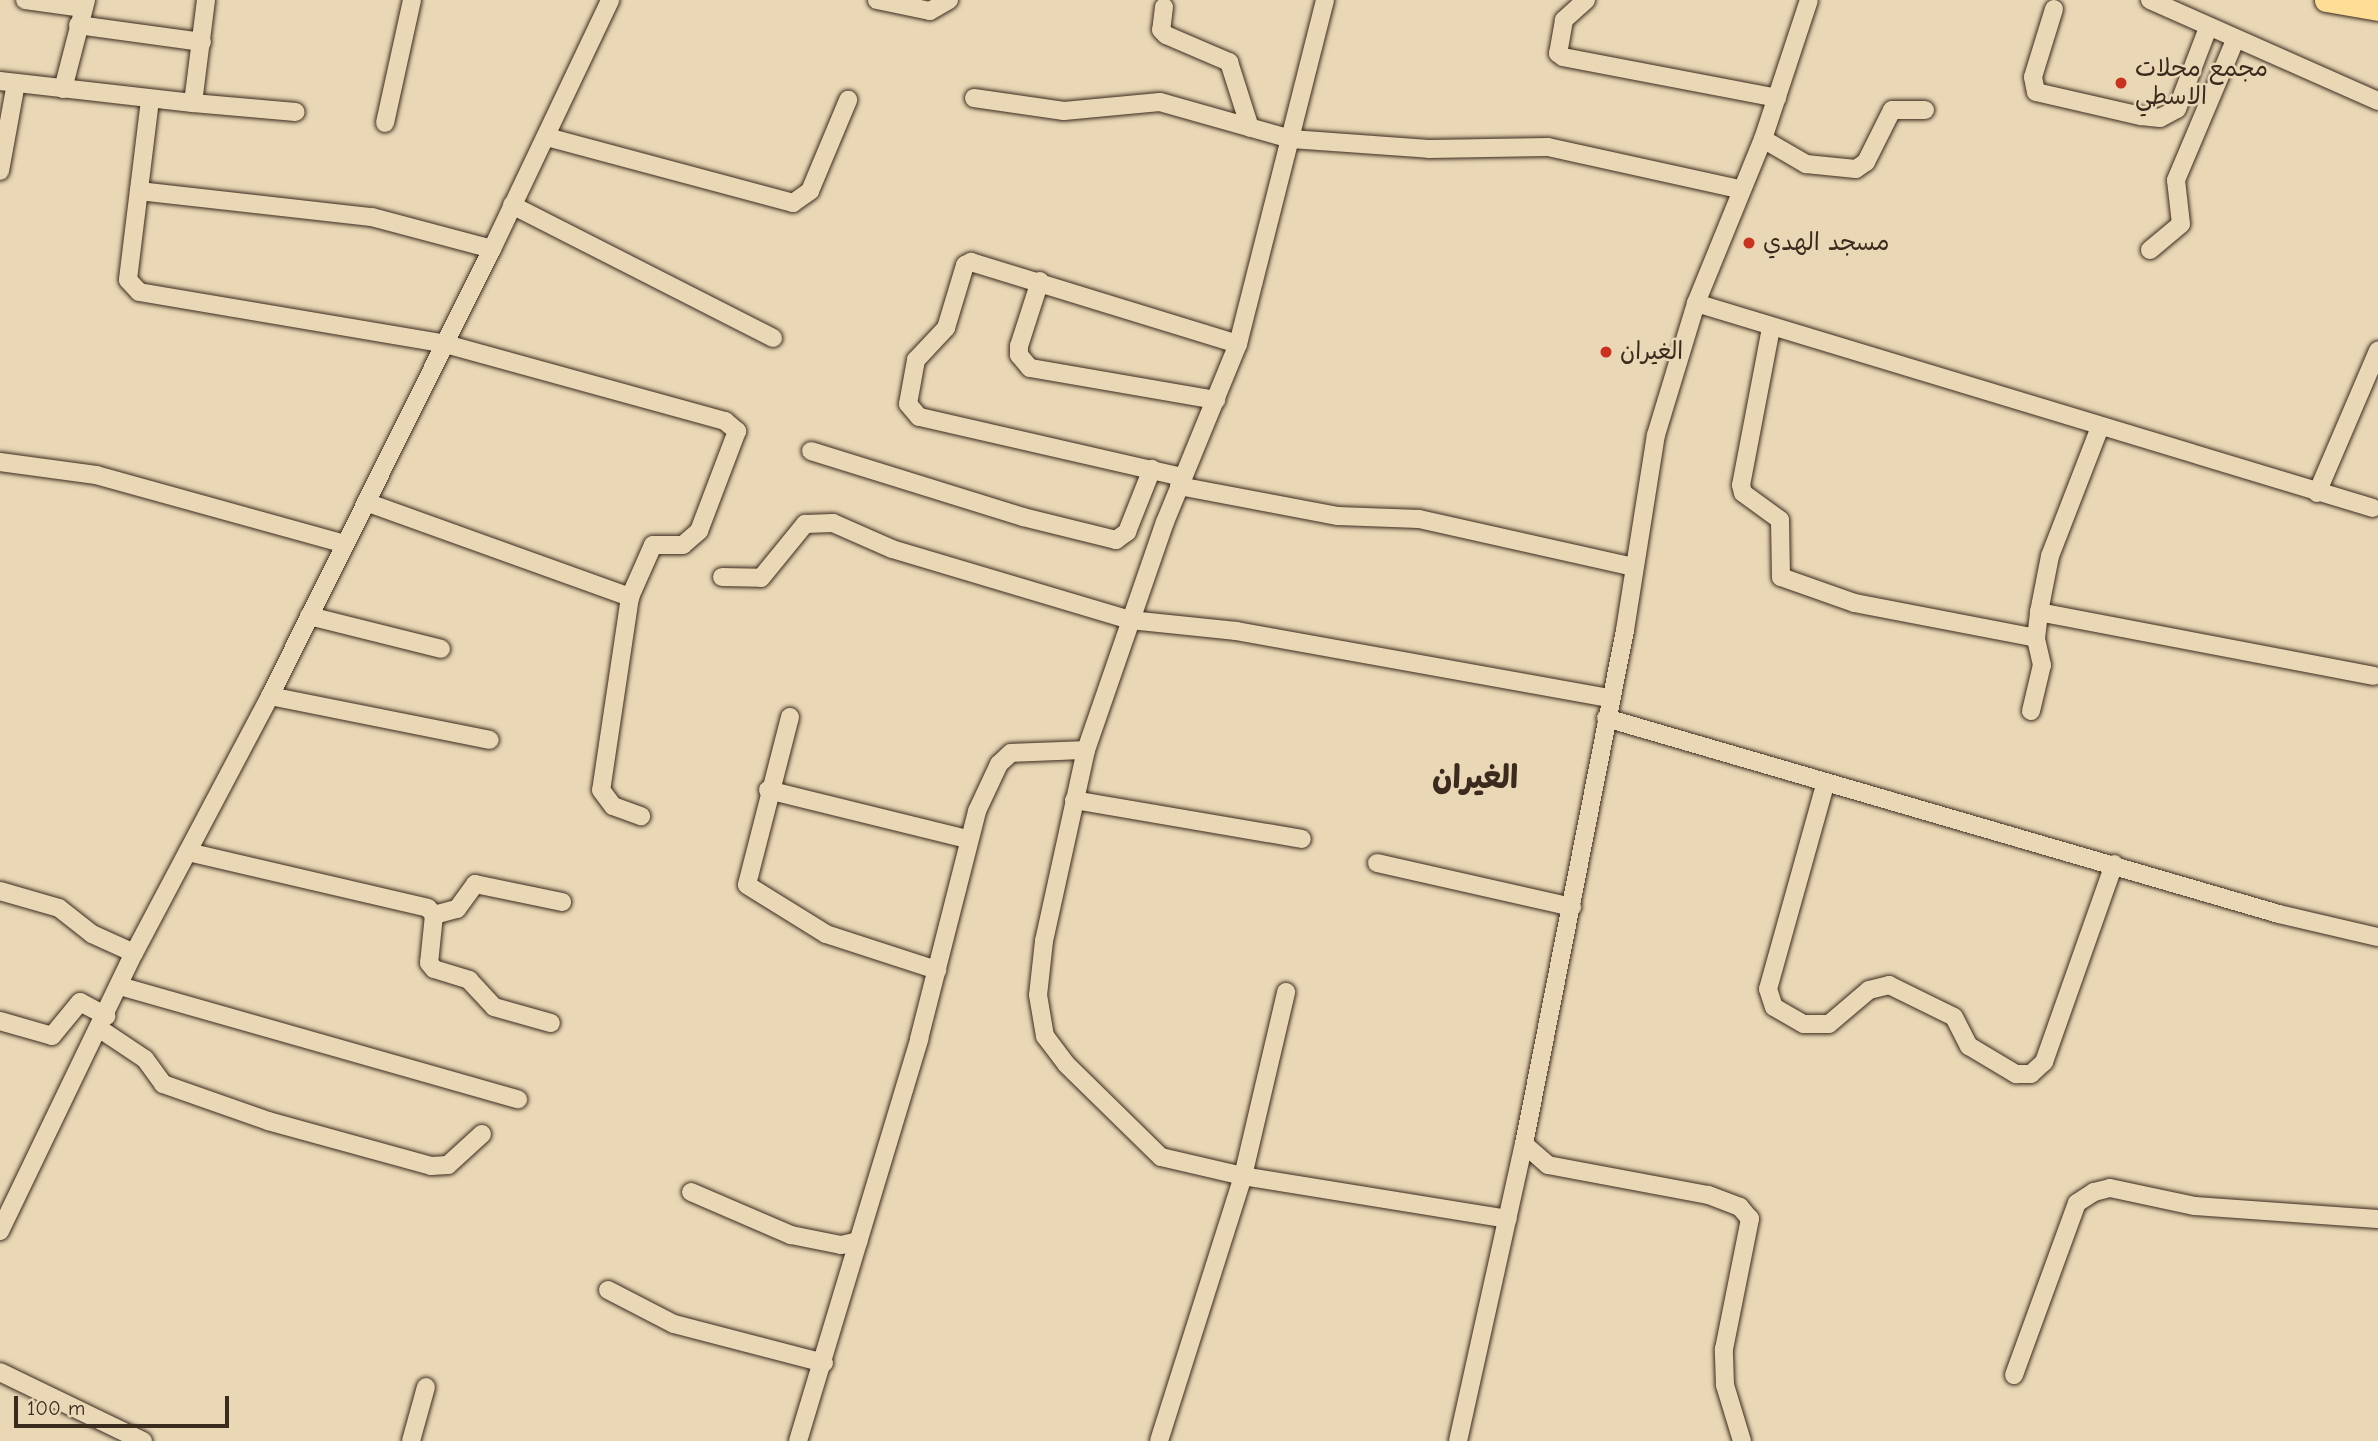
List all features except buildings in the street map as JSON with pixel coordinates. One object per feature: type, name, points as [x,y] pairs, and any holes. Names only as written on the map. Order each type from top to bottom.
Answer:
[{"type":"main road","points":[[2326,0],[2378,9]]},
{"type":"street","points":[[25,0],[82,11],[202,42]]},
{"type":"street","points":[[193,103],[206,0]]},
{"type":"street","points":[[385,123],[412,0]]},
{"type":"street","points":[[0,1231],[134,953],[270,696],[442,343],[492,249],[610,0]]},
{"type":"street","points":[[877,0],[930,11],[949,0]]},
{"type":"street","points":[[1325,0],[1238,344],[1180,481],[1086,750],[1043,952],[1038,995],[1045,1036],[1094,1093],[1161,1157],[1243,1176],[1508,1219]]},
{"type":"street","points":[[1586,0],[1564,20],[1558,53],[1563,57],[1777,99]]},
{"type":"street","points":[[1458,1441],[1524,1144],[1572,906],[1656,435],[1696,303],[1739,190],[1763,139],[1809,0]]},
{"type":"street","points":[[2150,0],[2235,40],[2378,101]]},
{"type":"street","points":[[1164,7],[1161,30],[1166,35],[1229,62],[1250,128]]},
{"type":"street","points":[[2054,9],[2033,78],[2036,92],[2151,117],[2165,117],[2177,109],[2208,28]]},
{"type":"street","points":[[64,89],[82,11]]},
{"type":"street","points":[[2150,250],[2181,224],[2176,180],[2235,40]]},
{"type":"street","points":[[0,172],[8,82],[150,100],[296,112]]},
{"type":"street","points":[[974,99],[1064,111],[1160,102],[1291,139],[1429,149],[1548,147],[1739,190]]},
{"type":"street","points":[[150,100],[128,279],[139,292],[442,343],[725,421],[737,431],[699,531],[683,545],[653,545],[630,597],[601,790],[613,806],[641,816]]},
{"type":"street","points":[[547,137],[793,203],[810,191],[848,100]]},
{"type":"street","points":[[1763,139],[1806,164],[1856,169],[1866,162],[1892,110],[1925,110]]},
{"type":"street","points":[[139,191],[372,217],[492,249]]},
{"type":"street","points":[[512,205],[773,338]]},
{"type":"street","points":[[1238,344],[979,263],[965,265],[946,328],[916,360],[909,408],[926,420],[1152,469],[1180,481],[1338,516],[1419,519],[1633,567]]},
{"type":"street","points":[[1040,281],[1019,346],[1023,363],[1044,372],[1216,400]]},
{"type":"street","points":[[1696,303],[1771,328],[2373,508]]},
{"type":"street","points":[[1771,328],[1741,485],[1743,493],[1780,520],[1781,577],[1855,603],[2036,639]]},
{"type":"street","points":[[2317,493],[2378,351]]},
{"type":"street","points":[[2031,711],[2042,665],[2036,639],[2050,556],[2100,427]]},
{"type":"street","points":[[811,450],[1011,513],[1116,540],[1127,532],[1152,469]]},
{"type":"street","points":[[0,462],[96,475],[344,544]]},
{"type":"street","points":[[366,502],[630,597]]},
{"type":"street","points":[[722,577],[761,578],[804,524],[833,523],[892,549],[1130,620],[1236,631],[1609,698]]},
{"type":"street","points":[[2039,612],[2374,676]]},
{"type":"street","points":[[309,616],[441,649]]},
{"type":"street","points":[[270,696],[490,740]]},
{"type":"street","points":[[790,717],[768,790],[747,885],[754,894],[826,934],[937,970]]},
{"type":"street","points":[[1606,718],[1825,785],[2114,864],[2279,914],[2378,937]]},
{"type":"street","points":[[798,1441],[824,1363],[937,970],[968,839],[986,787],[1011,753],[1086,750]]},
{"type":"street","points":[[1825,785],[1768,989],[1774,1007],[1804,1024],[1829,1024],[1869,990],[1889,985],[1954,1017],[1969,1046],[2015,1074],[2031,1074],[2043,1062],[2114,864]]},
{"type":"street","points":[[768,790],[968,839]]},
{"type":"street","points":[[1074,800],[1302,839]]},
{"type":"street","points":[[188,852],[415,902],[434,915],[457,909],[475,884],[562,902]]},
{"type":"street","points":[[1377,863],[1572,906]]},
{"type":"street","points":[[0,891],[59,908],[92,934],[134,953]]},
{"type":"street","points":[[434,915],[428,951],[434,969],[469,980],[494,1007],[551,1023]]},
{"type":"street","points":[[120,986],[518,1099]]},
{"type":"street","points":[[1159,1441],[1243,1176],[1286,992]]},
{"type":"street","points":[[0,1021],[52,1036],[80,1002],[145,1059],[163,1084],[257,1118],[431,1166],[448,1165],[482,1134]]},
{"type":"street","points":[[1524,1144],[1548,1165],[1708,1195],[1745,1213],[1750,1237],[1724,1349],[1725,1385],[1742,1441]]},
{"type":"street","points":[[2014,1375],[2077,1203],[2094,1192],[2110,1188],[2194,1206],[2378,1219]]},
{"type":"street","points":[[691,1192],[791,1235],[841,1245],[859,1241]]},
{"type":"street","points":[[608,1290],[674,1324],[824,1363]]},
{"type":"street","points":[[0,1372],[135,1439]]},
{"type":"street","points":[[411,1441],[426,1387]]},
{"type":"place","name":"مجمع محلات الاسطي","points":[[2121,83]]},
{"type":"place","name":"مسجد الهدي","points":[[1749,243]]},
{"type":"place","name":"الغيران","points":[[1606,352]]},
{"type":"district","name":"الغيران","points":[[1475,778]]}]
